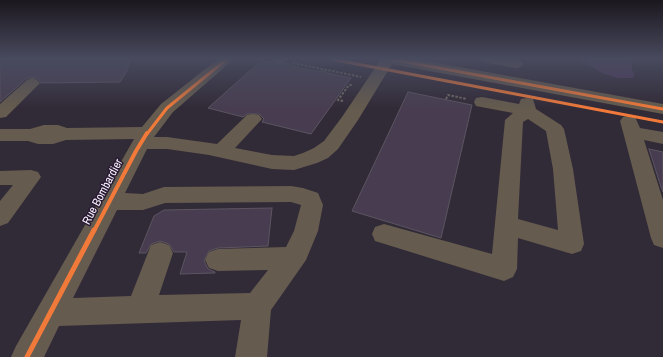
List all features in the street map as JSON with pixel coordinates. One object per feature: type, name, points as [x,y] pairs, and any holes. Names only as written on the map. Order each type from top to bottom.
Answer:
[{"type":"street","name":"Rue Bombardier","points":[[27,357],[144,138],[173,102],[205,76]]},
{"type":"street","points":[[0,151],[15,135],[44,131],[58,131],[62,134],[144,138],[272,162],[294,163],[321,153],[331,145],[382,76]]},
{"type":"street","points":[[495,76],[528,84],[663,109]]},
{"type":"street","points":[[0,114],[32,83]]},
{"type":"street","points":[[528,84],[528,111]]},
{"type":"street","points":[[475,101],[528,111],[555,129],[563,169],[572,244],[506,225]]},
{"type":"street","points":[[622,102],[663,238]]},
{"type":"street","points":[[384,234],[504,269],[514,120],[528,111]]},
{"type":"street","points":[[220,152],[253,119]]},
{"type":"street","points":[[632,132],[663,138]]},
{"type":"street","points":[[0,178],[31,177],[0,217]]},
{"type":"street","points":[[110,201],[143,202],[164,195],[291,194],[310,199],[312,204],[306,231],[292,258],[257,306],[251,357]]},
{"type":"street","points":[[140,309],[160,253]]},
{"type":"street","points":[[218,260],[292,258]]},
{"type":"street","points":[[51,312],[257,306]]},
{"type":"path","points":[[338,100],[342,92],[349,84],[354,85]]},
{"type":"path","points":[[446,99],[448,95],[475,101]]},
{"type":"shaded area","points":[[611,76],[635,76],[631,78],[618,78]]},
{"type":"building","points":[[0,76],[124,76],[120,82],[41,83],[38,79],[31,77],[26,79],[0,102]]},
{"type":"building","points":[[244,76],[340,76],[351,78],[311,134],[262,122],[264,119],[259,114],[247,114],[243,117],[208,108]]},
{"type":"building","points":[[408,92],[472,105],[441,238],[352,211]]},
{"type":"building","points":[[649,149],[663,152],[663,192],[661,187]]},
{"type":"building","points":[[272,208],[268,246],[218,248],[209,251],[204,261],[208,269],[215,273],[180,274],[187,252],[174,252],[169,244],[160,241],[151,244],[146,253],[139,253],[154,216],[164,210]]},
{"type":"cycle path","points":[[27,357],[136,151],[150,129],[167,108],[206,76]]},
{"type":"cycle path","points":[[419,76],[663,122]]},
{"type":"cycle path","points":[[481,76],[663,109]]}]
